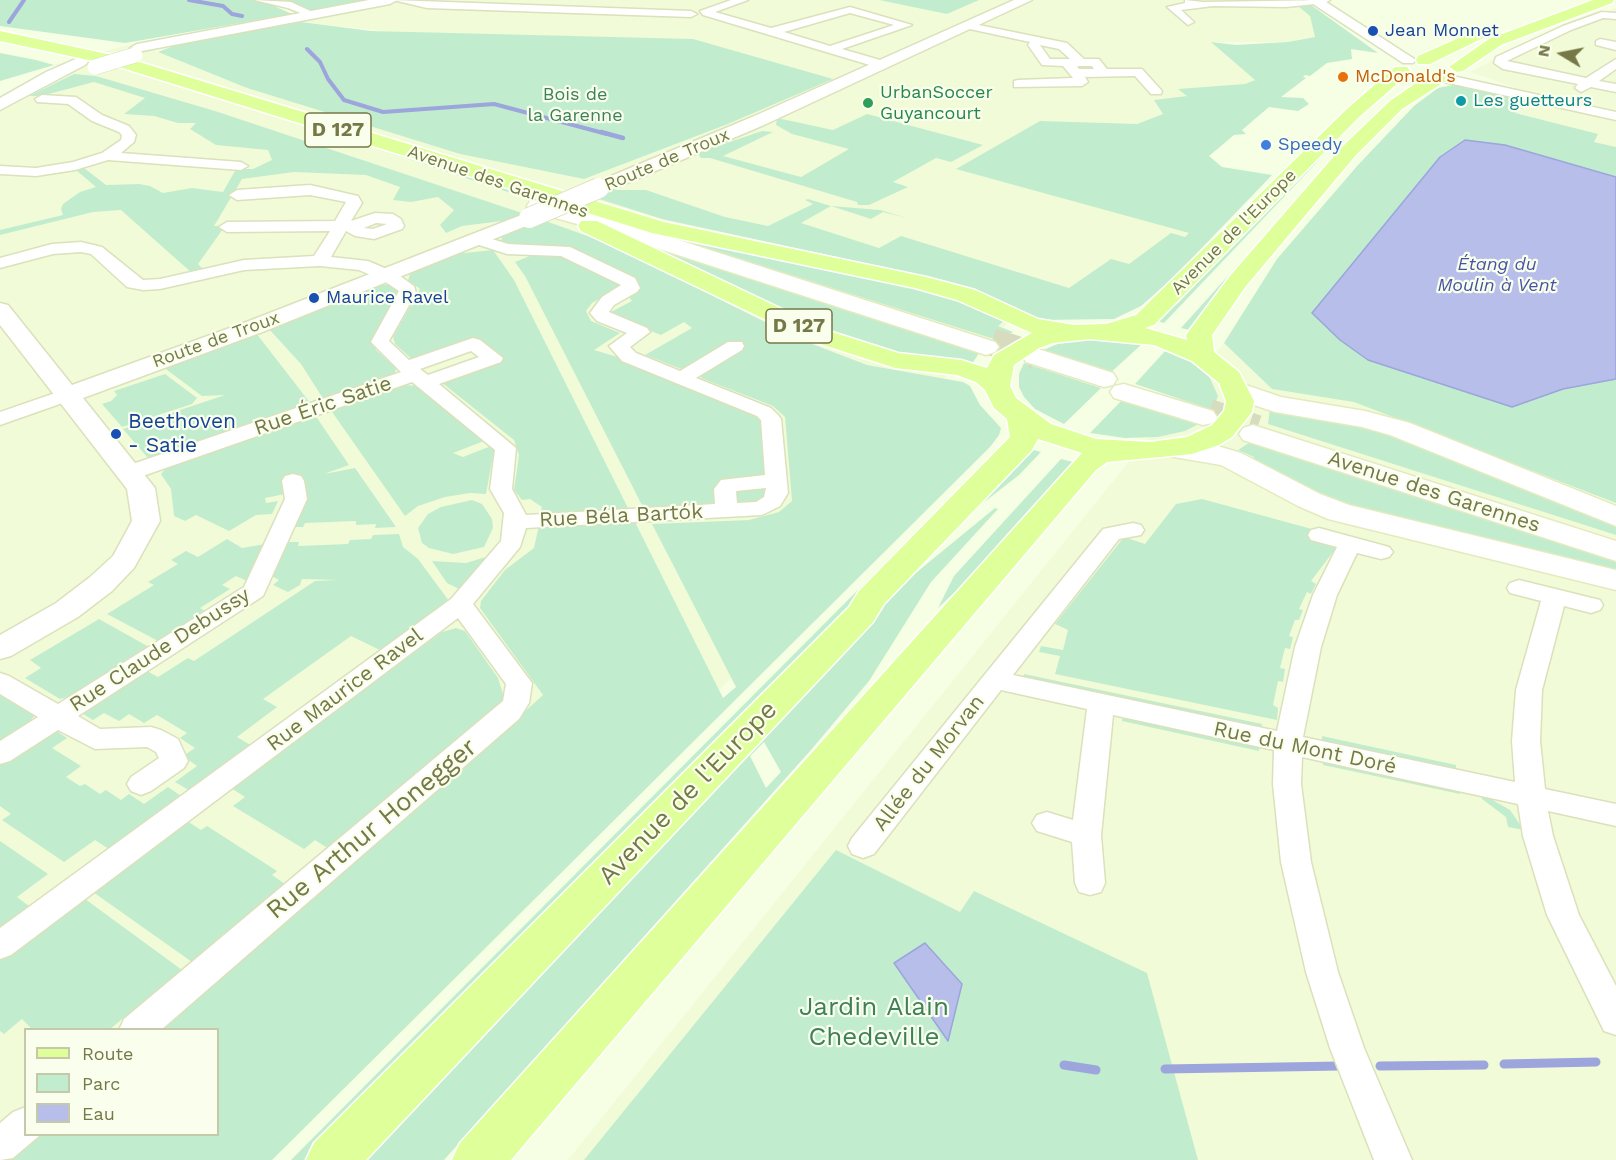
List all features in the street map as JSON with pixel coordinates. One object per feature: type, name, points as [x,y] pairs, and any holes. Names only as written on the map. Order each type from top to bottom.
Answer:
[{"type":"main road","name":"Avenue de l'Europe","points":[[1111,331],[1145,320],[1360,106],[1411,64],[1474,36],[1570,0]]},
{"type":"main road","name":"Avenue de l'Europe","points":[[1201,355],[1200,334],[1238,281],[1342,160],[1396,105],[1431,81],[1452,75],[1495,42],[1606,0]]},
{"type":"main road","points":[[0,34],[134,51],[228,90],[249,107]]},
{"type":"main road","name":"Avenue des Garennes","points":[[0,34],[120,62],[541,207],[618,228],[989,345]]},
{"type":"main road","name":"Avenue des Garennes","points":[[0,41],[110,66],[249,107]]},
{"type":"main road","points":[[0,46],[39,54],[209,103],[249,107]]},
{"type":"main road","points":[[1411,64],[1418,77],[1452,75]]},
{"type":"main road","points":[[1411,64],[1452,75]]},
{"type":"main road","name":"D 127","points":[[541,207],[660,228],[918,282],[966,295],[1032,326],[1070,332]]},
{"type":"main road","name":"D 127","points":[[541,207],[611,235],[817,335],[895,360],[961,368],[984,376],[997,386]]},
{"type":"main road","points":[[1126,451],[1068,441],[1041,430],[1020,417],[1004,402],[997,386],[998,373],[1004,361],[1014,351],[1048,336],[1070,332],[1111,331],[1161,339],[1201,355],[1224,372],[1237,390],[1240,401],[1238,412],[1222,431],[1192,445],[1172,449]]},
{"type":"main road","points":[[1032,359],[1206,415]]},
{"type":"main road","points":[[1237,390],[1275,404],[1354,417],[1400,429],[1616,518]]},
{"type":"main road","name":"Avenue de l'Europe","points":[[332,1160],[861,614],[871,598],[1022,444],[1024,437],[1020,417]]},
{"type":"main road","name":"Avenue des Garennes","points":[[1616,545],[1255,431],[1616,551]]},
{"type":"main road","points":[[478,1160],[1086,464],[1098,455],[1172,449],[1211,453],[1232,459],[1309,500],[1339,512],[1616,580]]},
{"type":"street","points":[[259,0],[291,5],[313,15]]},
{"type":"street","points":[[0,105],[41,81],[134,51],[184,39],[390,0]]},
{"type":"street","points":[[398,0],[412,4],[491,8],[700,12],[883,65]]},
{"type":"street","points":[[491,8],[503,0]]},
{"type":"street","points":[[700,12],[743,0]]},
{"type":"street","name":"Route de Troux","points":[[0,418],[257,326],[476,239],[541,207],[599,188],[883,65],[1025,0]]},
{"type":"street","points":[[1205,2],[1236,12],[1285,7],[1319,0],[1411,64]]},
{"type":"street","points":[[1188,22],[1172,7],[1205,2],[1251,2],[1285,7],[1304,17]]},
{"type":"street","points":[[684,3],[693,5],[700,12]]},
{"type":"street","points":[[771,32],[850,10],[906,25],[831,50]]},
{"type":"street","points":[[1616,16],[1602,15],[1567,28],[1500,60],[1507,66],[1616,88]]},
{"type":"street","points":[[969,26],[1064,46],[1083,82],[1018,84]]},
{"type":"street","points":[[1600,43],[1616,46]]},
{"type":"street","points":[[1034,45],[1046,62],[1074,66],[1095,62],[1103,73],[1138,72],[1156,91]]},
{"type":"street","points":[[1568,98],[1616,63]]},
{"type":"street","points":[[1452,75],[1481,85],[1616,116]]},
{"type":"street","points":[[0,170],[46,171],[76,166],[107,156],[128,142],[127,131],[97,118],[71,100],[42,99]]},
{"type":"street","points":[[107,156],[241,166]]},
{"type":"street","points":[[237,195],[310,190],[350,197],[355,200],[348,226],[320,261]]},
{"type":"street","points":[[227,227],[348,226]]},
{"type":"street","name":"Rue Béla Bartók","points":[[476,239],[507,249],[564,251],[629,282],[631,288],[608,302],[599,313],[603,317],[641,332],[618,346],[629,357],[764,412],[771,419],[776,480],[729,485],[725,489],[726,512],[516,522]]},
{"type":"street","points":[[0,263],[52,249],[93,248],[133,283],[145,285],[244,265],[320,261],[354,264],[385,275],[408,290],[381,336],[380,342],[415,375],[507,448],[501,489],[515,513],[516,522]]},
{"type":"street","points":[[0,310],[141,488],[146,521],[137,542],[123,562],[101,584],[67,610],[0,649]]},
{"type":"street","points":[[682,378],[735,346]]},
{"type":"street","name":"Rue Éric Satie","points":[[129,473],[415,375]]},
{"type":"street","name":"Rue Claude Debussy","points":[[0,754],[254,591],[296,499],[293,481]]},
{"type":"street","name":"Rue Maurice Ravel","points":[[0,946],[460,604],[512,542],[516,522]]},
{"type":"street","name":"Allée du Morvan","points":[[863,846],[1111,534],[1132,530]]},
{"type":"street","points":[[1319,536],[1381,552]]},
{"type":"street","points":[[1350,544],[1325,595],[1308,647],[1288,744],[1290,824],[1312,933],[1332,1005],[1393,1160]]},
{"type":"street","points":[[1519,588],[1591,605]]},
{"type":"street","points":[[1554,596],[1529,690],[1526,741],[1531,797],[1538,836],[1563,915],[1616,1020]]},
{"type":"street","name":"Rue Arthur Honegger","points":[[137,1028],[509,712],[516,703],[519,683],[460,604]]},
{"type":"street","name":"Rue du Mont Doré","points":[[994,680],[1616,815]]},
{"type":"street","name":"Rue Claude Debussy","points":[[0,682],[95,739],[151,737],[168,746],[174,760],[141,784]]},
{"type":"street","points":[[1090,883],[1086,835],[1101,705]]},
{"type":"street","points":[[1047,823],[1086,835]]},
{"type":"street","points":[[0,1146],[24,1126]]},
{"type":"shaded area","points":[[393,0],[1291,0],[1310,16],[1316,37],[1288,42],[1212,42],[1255,80],[1137,124],[1065,123],[1030,127],[1254,182],[1136,291],[1031,303],[931,390],[967,447],[240,1160],[0,1160],[0,112],[68,76],[54,65],[135,43],[247,88],[460,154],[584,179],[728,124],[832,79],[301,22],[396,3]]},
{"type":"shaded area","points":[[1616,8],[1616,147],[1545,130],[1513,113],[1532,102],[1521,90],[1471,72],[1530,40]]},
{"type":"shaded area","points":[[1224,343],[1272,389],[1354,401],[1616,503],[1616,1160],[568,1160]]},
{"type":"green space","points":[[0,0],[369,0],[311,10],[281,1],[274,6],[292,14],[125,43],[0,26]]},
{"type":"green space","points":[[879,0],[979,0],[947,14]]},
{"type":"green space","points":[[1311,5],[1378,53],[1351,49],[1352,59],[1327,63],[1310,76],[1305,75],[1303,77],[1306,78],[1281,97],[1303,98],[1309,104],[1298,111],[1269,107],[1242,130],[1246,134],[1234,135],[1209,156],[1222,167],[1272,175],[1174,277],[1141,306],[1114,319],[1041,320],[975,290],[943,280],[662,219],[593,197],[607,190],[646,190],[725,217],[768,226],[813,204],[805,200],[808,199],[831,206],[801,223],[879,248],[901,236],[1069,288],[1111,259],[1129,264],[1171,233],[1185,237],[1189,233],[956,169],[1040,121],[1137,124],[1163,114],[1154,100],[1187,96],[1178,89],[1245,84],[1255,80],[1211,42],[1236,45],[1288,42],[1315,37],[1310,16],[1298,6]]},
{"type":"green space","name":"Bois de la Garenne","points":[[301,22],[371,31],[693,39],[833,79],[728,124],[584,179],[460,154],[247,88],[158,52],[178,44]]},
{"type":"green space","points":[[0,53],[36,60],[54,65],[0,81]]},
{"type":"green space","points":[[74,74],[96,76],[215,111],[525,214],[502,221],[462,226],[446,233],[440,225],[454,210],[438,197],[411,202],[393,200],[400,187],[366,175],[294,172],[242,179],[214,226],[225,226],[198,264],[204,270],[192,273],[121,210],[93,212],[0,235],[0,230],[63,215],[61,209],[63,204],[80,192],[96,187],[76,170],[84,168],[106,185],[139,184],[150,186],[163,193],[192,188],[223,192],[236,169],[253,169],[272,160],[268,150],[216,145],[190,129],[196,123],[178,123],[154,116],[124,114],[145,98],[94,82],[41,96],[29,96]]},
{"type":"green space","points":[[1423,82],[1193,331],[1181,328],[1365,124],[1399,95],[1416,83]]},
{"type":"green space","points":[[1458,84],[1532,102],[1515,113],[1598,134],[1594,142],[1616,147],[1616,503],[1354,402],[1272,389],[1224,343],[1277,259],[1358,165],[1414,106],[1438,88]]},
{"type":"green space","points":[[1387,93],[1357,120],[1164,323],[1154,320],[1178,303],[1350,123]]},
{"type":"green space","points":[[264,111],[553,202],[547,205]]},
{"type":"green space","points":[[867,114],[983,145],[951,162],[936,158],[893,182],[908,187],[869,205],[858,205],[857,202],[710,158],[701,158],[697,153],[762,131],[773,132],[723,156],[801,177],[849,149],[792,134],[776,125],[777,118],[833,130]]},
{"type":"green space","points":[[831,206],[880,210],[907,218],[883,212],[871,219]]},
{"type":"green space","points":[[540,219],[607,243],[799,339],[867,365],[963,382],[970,386],[980,405],[1001,428],[999,435],[990,447],[272,1160],[3,1160],[32,1136],[219,1136],[219,1028],[158,1028],[434,794],[543,695],[480,608],[481,601],[505,570],[534,548],[539,525],[635,522],[723,698],[736,687],[652,524],[749,520],[779,512],[792,501],[785,417],[773,406],[701,378],[702,373],[684,370],[645,355],[692,328],[684,322],[661,335],[607,314],[632,301],[628,296],[630,284],[572,248],[513,244],[501,241],[503,234]]},
{"type":"green space","points":[[633,225],[912,283],[969,300],[1005,320],[998,326],[1013,332],[997,340]]},
{"type":"green space","points":[[617,231],[981,350],[972,364],[885,353],[817,327]]},
{"type":"green space","points":[[493,250],[514,280],[630,512],[540,514],[542,507],[530,499],[522,500],[514,490],[519,455],[514,440],[441,382],[487,366],[477,339],[414,361],[395,344],[393,337],[420,289],[408,280],[411,271],[455,254]]},
{"type":"green space","points":[[532,255],[561,257],[618,284],[619,286],[614,291],[592,303],[586,311],[591,321],[620,333],[594,350],[621,358],[759,415],[764,421],[766,473],[716,504],[645,511],[525,276],[515,262]]},
{"type":"green space","points":[[376,285],[394,285],[399,292],[372,338],[376,350],[396,368],[395,373],[324,400],[301,364],[268,328]]},
{"type":"green space","points":[[256,333],[311,404],[159,458],[147,457],[123,429],[225,395],[202,396],[163,367]]},
{"type":"green space","points":[[1093,339],[1142,344],[1108,375],[1036,353],[1060,343]]},
{"type":"green space","points":[[1166,350],[1190,360],[1209,376],[1218,396],[1213,410],[1135,384]]},
{"type":"green space","points":[[1024,363],[1101,388],[1064,424],[1035,409],[1024,397],[1019,387],[1019,374]]},
{"type":"green space","points":[[165,374],[197,398],[192,404],[122,427],[102,404],[111,401],[117,395],[114,391]]},
{"type":"green space","points":[[403,385],[418,386],[484,441],[453,453],[463,457],[491,446],[494,450],[486,494],[470,493],[445,497],[418,506],[405,516],[330,409]]},
{"type":"green space","points":[[1126,396],[1203,422],[1185,431],[1158,437],[1125,438],[1090,433]]},
{"type":"green space","points":[[1270,408],[1356,421],[1616,523],[1616,535],[1268,424]]},
{"type":"green space","points":[[315,415],[349,465],[324,474],[355,468],[396,527],[375,528],[376,524],[356,525],[356,521],[305,523],[303,527],[286,527],[299,497],[307,495],[303,478],[283,483],[285,494],[265,498],[266,503],[278,501],[272,514],[256,515],[229,531],[196,515],[185,521],[174,516],[171,489],[161,474],[167,467]]},
{"type":"green space","points":[[1255,439],[1616,555],[1616,572],[1353,509],[1307,491],[1252,461],[1254,457],[1238,450]]},
{"type":"green space","points":[[1009,441],[1015,443],[312,1160],[291,1160],[1004,443]]},
{"type":"green space","points":[[1030,449],[1041,452],[1019,475],[979,506],[977,504]]},
{"type":"green space","points":[[1061,459],[1073,462],[967,581],[938,608],[954,576]]},
{"type":"green space","points":[[765,488],[768,490],[765,496],[759,500],[749,505],[736,505],[734,489]]},
{"type":"green space","points":[[1202,499],[1319,531],[1318,539],[1336,548],[1311,581],[1316,584],[1311,594],[1307,592],[1299,609],[1303,610],[1299,620],[1295,620],[1289,636],[1293,637],[1290,649],[1285,648],[1280,668],[1285,669],[1283,682],[1278,681],[1273,705],[1278,708],[1277,720],[1055,674],[1060,656],[1039,652],[1041,646],[1063,650],[1068,630],[1055,624],[1124,537],[1145,544],[1176,504]]},
{"type":"green space","points":[[472,500],[482,504],[492,519],[493,528],[484,547],[453,554],[429,548],[422,543],[418,528],[428,514],[441,507]]},
{"type":"green space","points":[[995,508],[998,509],[931,582],[869,681],[811,750],[444,1160],[348,1160],[895,590]],"holes":[[[764,742],[781,772],[766,788],[750,756]]]},
{"type":"green space","points":[[399,534],[403,547],[418,559],[449,601],[382,651],[351,636],[263,699],[277,707],[237,737],[252,746],[192,792],[175,782],[197,766],[183,756],[195,748],[180,738],[187,733],[157,715],[144,723],[129,714],[119,721],[104,713],[93,720],[78,711],[143,669],[158,677],[188,658],[194,661],[315,581],[337,580],[302,579],[300,585],[288,592],[273,585],[279,580],[268,574],[281,542],[299,542],[298,546],[348,544],[350,540],[371,539],[373,535]]},
{"type":"green space","points":[[227,539],[242,548],[265,544],[252,567],[254,569],[249,582],[236,576],[228,581],[222,585],[230,589],[200,608],[205,611],[158,641],[107,614],[154,585],[148,582],[178,564],[171,560],[186,551],[198,557]]},
{"type":"green space","points":[[489,556],[461,590],[447,583],[432,561],[466,563]]},
{"type":"green space","points":[[99,619],[149,647],[71,696],[60,699],[25,678],[41,668],[30,660]]},
{"type":"green space","points":[[456,628],[465,631],[498,678],[504,697],[492,715],[329,849],[315,840],[304,849],[233,806],[245,797],[231,788],[442,632]]},
{"type":"green space","points":[[1024,674],[1262,724],[1261,731],[1023,680]]},
{"type":"green space","points":[[0,695],[34,716],[28,724],[0,742]]},
{"type":"green space","points":[[1123,716],[1260,745],[1259,751],[1122,721]]},
{"type":"green space","points":[[52,728],[67,738],[52,748],[81,766],[66,777],[80,786],[85,784],[100,794],[106,790],[121,800],[129,794],[144,804],[168,787],[184,798],[112,851],[95,840],[64,862],[2,820],[11,814],[0,806],[0,762]]},
{"type":"green space","points":[[1322,736],[1456,765],[1456,772],[1322,743]]},
{"type":"green space","points":[[1323,759],[1459,788],[1460,794],[1323,765]]},
{"type":"green space","points":[[1482,794],[1510,810],[1524,830],[1508,827],[1506,817],[1482,799]]},
{"type":"green space","points":[[187,821],[201,830],[207,826],[277,871],[272,875],[285,884],[192,962],[93,892]]},
{"type":"green space","points":[[0,841],[48,874],[17,897],[33,909],[0,935]]},
{"type":"green space","name":"Jardin Alain Chedeville","points":[[836,850],[960,912],[974,891],[1147,973],[1198,1160],[584,1160]]},
{"type":"green space","points":[[85,899],[182,970],[111,1028],[31,1028],[22,1019],[4,1034],[0,1031],[0,961]]},
{"type":"water","name":"Étang du Moulin à Vent","points":[[1465,140],[1505,145],[1616,177],[1616,379],[1563,389],[1512,407],[1368,360],[1340,340],[1312,313],[1440,157]]},
{"type":"water","points":[[925,943],[962,984],[948,1041],[894,963]]},
{"type":"waterway","points":[[9,22],[24,0]]},
{"type":"waterway","points":[[189,0],[223,6],[232,14],[242,16]]},
{"type":"waterway","points":[[307,49],[320,62],[328,79],[344,100],[383,112],[494,104],[607,134]]},
{"type":"waterway","points":[[601,132],[623,138]]},
{"type":"waterway","points":[[1504,1064],[1596,1062]]},
{"type":"waterway","points":[[1064,1065],[1096,1070]]},
{"type":"waterway","points":[[1380,1066],[1484,1065]]},
{"type":"waterway","points":[[1165,1069],[1340,1066]]},
{"type":"tunnel","points":[[992,342],[1035,356]]},
{"type":"tunnel","points":[[1209,413],[1257,429]]},
{"type":"place","name":"Jean Monnet","points":[[1373,31]]},
{"type":"place","name":"McDonald's","points":[[1343,77]]},
{"type":"place","name":"Les guetteurs","points":[[1461,101]]},
{"type":"place","name":"UrbanSoccer Guyancourt","points":[[868,103]]},
{"type":"place","name":"Speedy","points":[[1266,145]]},
{"type":"place","name":"Maurice Ravel","points":[[314,298]]},
{"type":"place","name":"Beethoven - Satie","points":[[116,434]]}]
